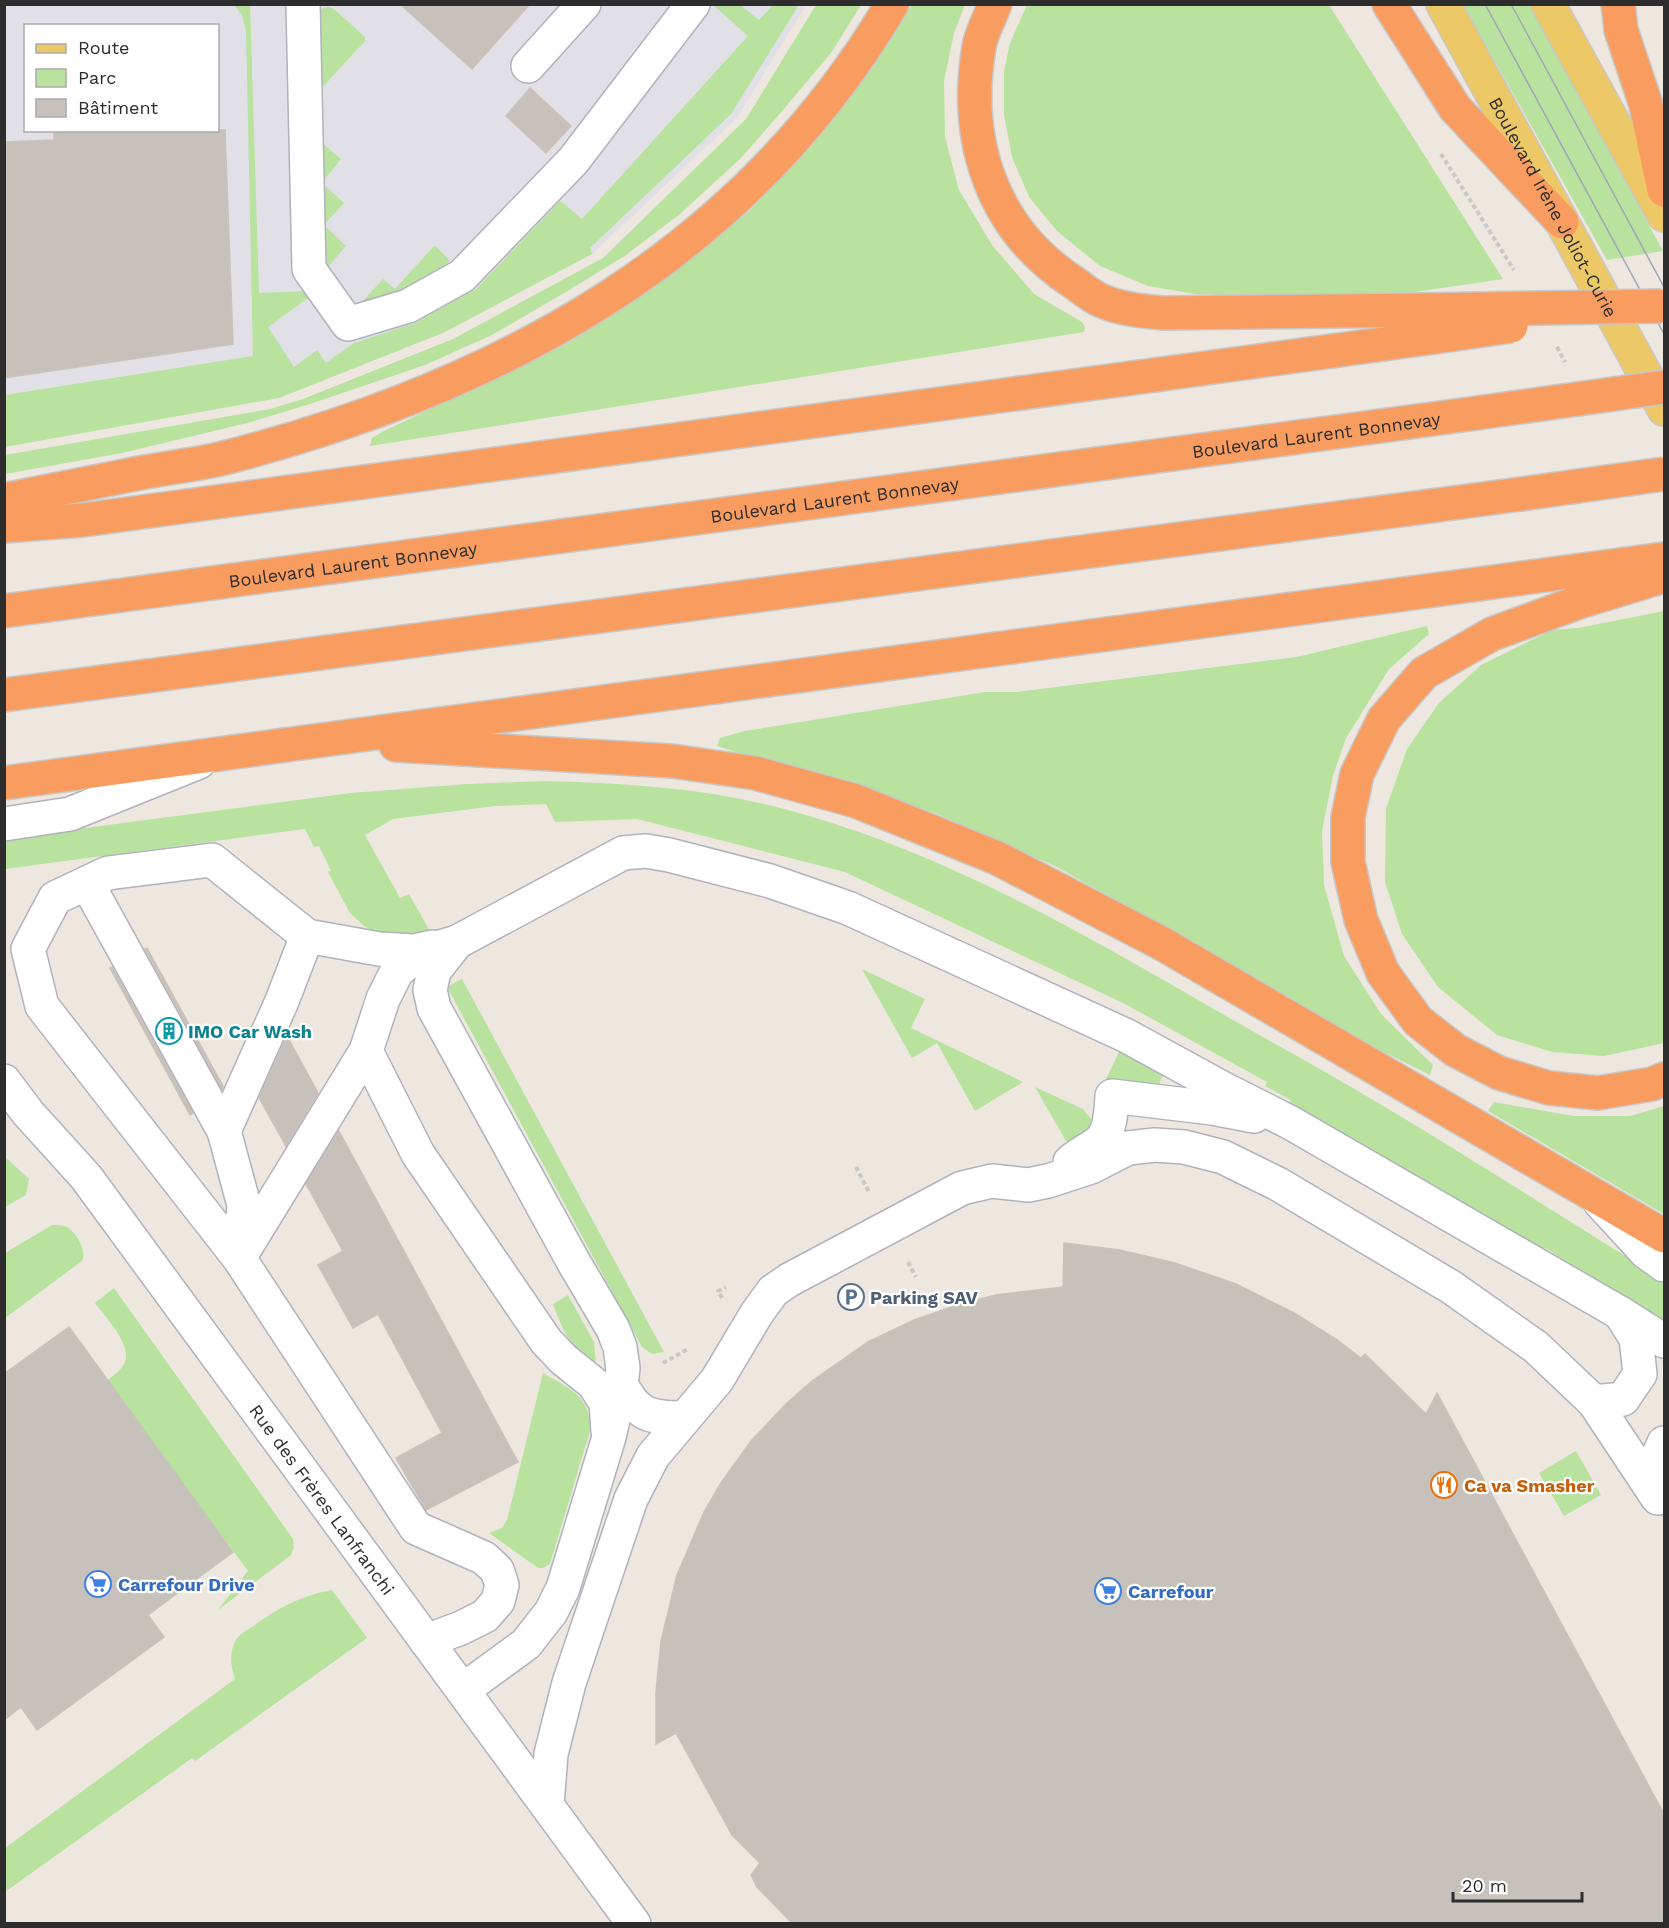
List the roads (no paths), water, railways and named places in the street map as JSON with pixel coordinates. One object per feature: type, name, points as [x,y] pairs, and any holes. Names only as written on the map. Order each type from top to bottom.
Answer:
[{"type":"highway","points":[[4,500],[226,457],[357,418],[476,371],[558,329],[618,291],[687,242],[746,190],[794,139],[841,81],[892,4]]},
{"type":"highway","points":[[995,4],[979,45],[973,99],[979,151],[986,176],[1003,209],[1027,244],[1058,273],[1100,300],[1132,310],[1428,323]]},
{"type":"highway","points":[[1389,4],[1455,108],[1562,222]]},
{"type":"highway","points":[[1618,4],[1621,30],[1646,105],[1665,190]]},
{"type":"highway","points":[[4,526],[83,520],[1428,323],[1663,305]]},
{"type":"highway","name":"Boulevard Laurent Bonnevay","points":[[4,611],[1665,387]]},
{"type":"highway","points":[[4,695],[1665,474]]},
{"type":"highway","points":[[4,783],[1665,559]]},
{"type":"highway","points":[[1665,576],[1579,602],[1492,634],[1424,673],[1384,719],[1357,774],[1348,817],[1348,862],[1361,920],[1383,973],[1418,1021],[1455,1050],[1499,1073],[1549,1088],[1598,1093],[1652,1084],[1665,1079]]},
{"type":"highway","points":[[317,741],[672,760],[755,773],[856,801],[996,858],[1161,944],[1665,1236]]},
{"type":"main road","name":"Boulevard Irène Joliot-Curie","points":[[1443,4],[1665,409]]},
{"type":"main road","points":[[1548,4],[1665,215]]},
{"type":"street","points":[[303,4],[309,269],[348,324],[408,306],[462,276],[573,161],[692,5]]},
{"type":"street","points":[[528,66],[584,4]]},
{"type":"street","points":[[4,824],[70,814],[220,753]]},
{"type":"street","points":[[239,1258],[366,1051],[383,999],[397,971],[420,953],[457,942],[623,853],[646,851],[770,881],[848,908],[1127,1036],[1291,1123],[1665,1341]]},
{"type":"street","points":[[426,1641],[461,1629],[484,1616],[498,1601],[502,1586],[496,1570],[484,1558],[416,1528],[239,1258],[42,1006],[28,949],[55,898],[108,873],[212,860],[307,936],[379,948],[414,951],[457,942]]},
{"type":"street","points":[[87,883],[224,1131],[244,1205],[239,1258]]},
{"type":"street","points":[[224,1131],[282,1001],[307,936]]},
{"type":"street","points":[[457,942],[434,971],[430,990],[434,1008],[613,1329],[620,1347],[623,1368],[609,1437],[563,1588],[551,1612],[526,1644],[463,1690]]},
{"type":"street","points":[[366,1051],[418,1154],[546,1341],[563,1359],[594,1384],[606,1403],[609,1437]]},
{"type":"street","name":"Rue des Frères Lanfranchi","points":[[4,1081],[28,1113],[86,1177],[634,1923]]},
{"type":"street","points":[[1048,1181],[1081,1152],[1102,1140],[1110,1123],[1112,1096],[1212,1108],[1291,1123]]},
{"type":"street","points":[[547,1805],[554,1744],[569,1683],[598,1591],[631,1499],[653,1456],[717,1380],[773,1291],[789,1280],[962,1188],[993,1181],[1028,1185],[1048,1181],[1091,1167],[1128,1148],[1155,1145],[1184,1147],[1223,1157],[1278,1184],[1451,1287],[1536,1347],[1594,1402],[1661,1504]]},
{"type":"street","points":[[1592,1195],[1646,1252],[1665,1265]]},
{"type":"street","points":[[1594,1402],[1623,1399],[1640,1374],[1636,1338],[1620,1313]]},
{"type":"street","points":[[621,1384],[631,1403],[646,1413],[665,1418],[684,1418]]},
{"type":"street","points":[[1661,1504],[1654,1476],[1658,1454],[1665,1443]]},
{"type":"tram line","points":[[1485,4],[1664,334]]},
{"type":"tram line","points":[[1511,4],[1664,287]]},
{"type":"place","name":"IMO Car Wash","points":[[169,1031]]},
{"type":"place","name":"Parking SAV","points":[[851,1297]]},
{"type":"place","name":"Ca va Smasher","points":[[1444,1485]]},
{"type":"place","name":"Carrefour Drive","points":[[98,1584]]},
{"type":"place","name":"Carrefour","points":[[1108,1591]]}]
